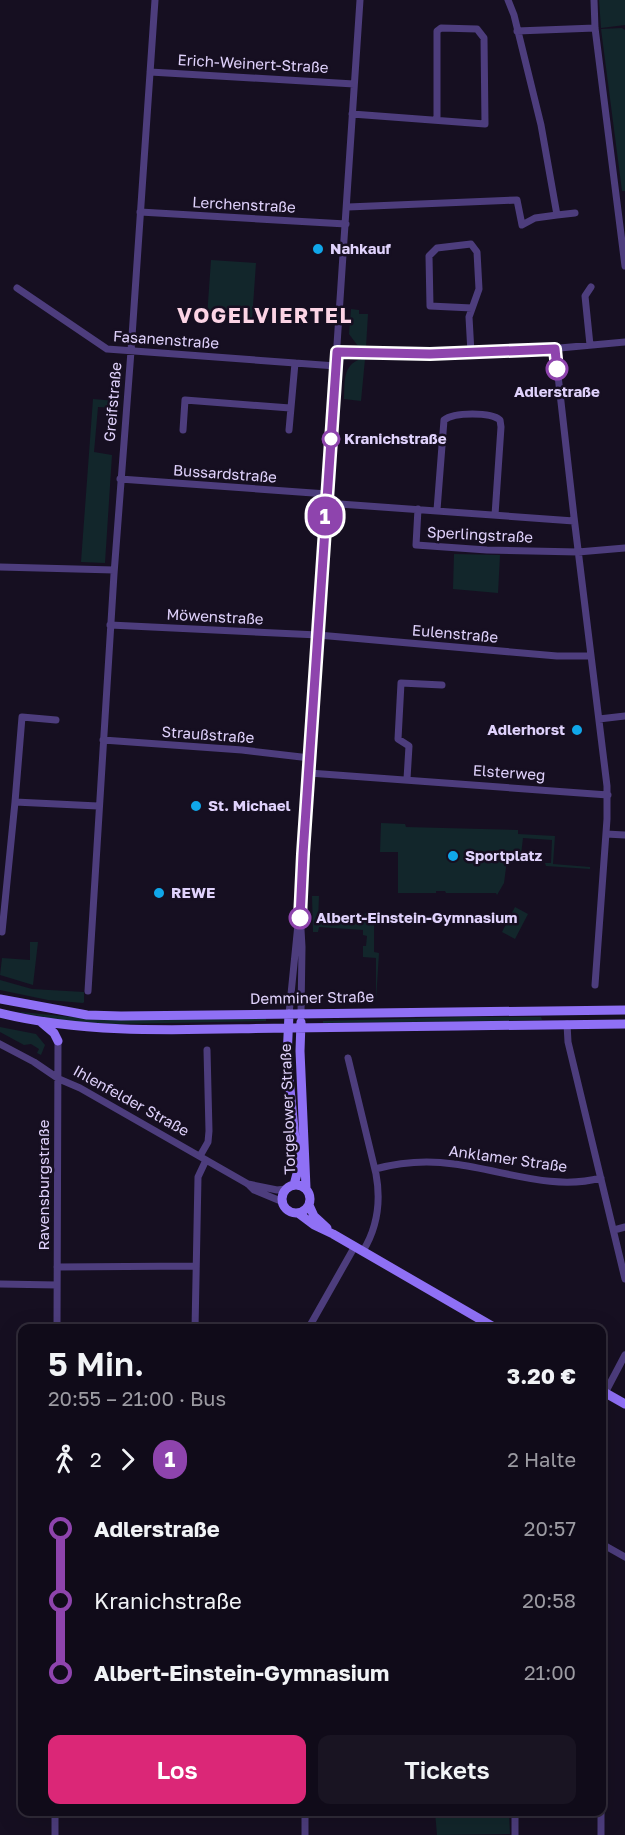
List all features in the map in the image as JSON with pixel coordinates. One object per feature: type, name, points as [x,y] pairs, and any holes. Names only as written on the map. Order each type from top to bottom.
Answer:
[{"type":"main road","name":"Demminer Straße","points":[[0,999],[87,1015],[121,1016],[625,1010]]},
{"type":"main road","name":"Demminer Straße","points":[[0,1013],[39,1021],[89,1027],[190,1030],[625,1024]]},
{"type":"main road","name":"Torgelower Straße","points":[[301,1013],[306,1188]]},
{"type":"main road","name":"Torgelower Straße","points":[[289,1014],[287,1058],[298,1170],[290,1187]]},
{"type":"main road","points":[[39,1021],[54,1033],[58,1041]]},
{"type":"main road","points":[[283,1202],[290,1187]]},
{"type":"main road","name":"Ihlenfelder Straße","points":[[290,1187],[306,1188],[314,1216],[333,1234]]},
{"type":"main road","name":"Ihlenfelder Straße","points":[[283,1202],[288,1210],[298,1213],[314,1225],[488,1324]]},
{"type":"main road","points":[[298,1213],[309,1205]]},
{"type":"main road","points":[[606,1394],[625,1404]]},
{"type":"street","name":"Greifstraße","points":[[88,991],[110,625],[155,0]]},
{"type":"street","points":[[301,1013],[300,912],[360,0]]},
{"type":"street","points":[[508,0],[540,125],[557,215]]},
{"type":"street","points":[[594,0],[595,28],[625,266]]},
{"type":"street","points":[[352,114],[485,124],[484,38],[477,29],[441,28],[437,31],[437,120]]},
{"type":"street","points":[[517,31],[595,28]]},
{"type":"street","name":"Erich-Weinert-Straße","points":[[150,72],[354,84]]},
{"type":"street","points":[[348,207],[517,200],[522,225],[535,218],[575,213]]},
{"type":"street","name":"Lerchenstraße","points":[[140,212],[346,224]]},
{"type":"street","points":[[471,354],[469,317],[479,290],[477,252],[471,244],[437,248],[429,256],[430,306],[472,308]]},
{"type":"street","points":[[590,345],[585,296],[591,287]]},
{"type":"street","name":"Fasanenstraße","points":[[17,288],[99,346],[114,351],[336,366]]},
{"type":"street","points":[[337,352],[471,354],[625,342]]},
{"type":"street","points":[[555,349],[608,795],[595,985]]},
{"type":"street","points":[[289,430],[295,363]]},
{"type":"street","points":[[183,430],[185,400],[290,408]]},
{"type":"street","name":"Sperlingstraße","points":[[437,510],[444,420],[451,416],[490,414],[500,420],[501,427],[495,515]]},
{"type":"street","name":"Bussardstraße","points":[[120,480],[327,494]]},
{"type":"street","name":"Sperlingstraße","points":[[326,503],[574,520]]},
{"type":"street","name":"Sperlingstraße","points":[[418,509],[416,545],[487,550],[578,552]]},
{"type":"street","points":[[578,552],[625,548]]},
{"type":"street","points":[[0,567],[114,570]]},
{"type":"street","name":"Möwenstraße","points":[[110,625],[318,635]]},
{"type":"street","name":"Eulenstraße","points":[[318,635],[557,656],[591,656]]},
{"type":"street","points":[[408,779],[409,746],[398,739],[401,683],[442,685]]},
{"type":"street","points":[[599,719],[625,716]]},
{"type":"street","points":[[2,932],[22,717],[56,720]]},
{"type":"street","name":"Straußstraße","points":[[103,740],[242,750],[310,758]]},
{"type":"street","name":"Elsterweg","points":[[309,773],[608,795]]},
{"type":"street","points":[[15,802],[98,806]]},
{"type":"street","points":[[606,834],[625,835]]},
{"type":"street","points":[[289,1014],[295,936],[300,912]]},
{"type":"street","points":[[567,1024],[568,1042],[625,1279]]},
{"type":"street","name":"Ravensburgstraße","points":[[57,1324],[58,1041]]},
{"type":"street","name":"Ihlenfelder Straße","points":[[0,1044],[203,1158],[248,1184],[254,1190],[283,1202]]},
{"type":"street","points":[[195,1324],[198,1177],[209,1131],[207,1050]]},
{"type":"street","points":[[311,1324],[359,1249],[371,1235],[377,1212],[379,1192],[375,1169],[348,1058]]},
{"type":"street","name":"Anklamer Straße","points":[[375,1169],[396,1164],[424,1162],[453,1164],[560,1183],[601,1178]]},
{"type":"street","name":"Ihlenfelder Straße","points":[[248,1184],[277,1190],[290,1187]]},
{"type":"street","points":[[614,1230],[625,1227]]},
{"type":"street","points":[[57,1267],[195,1266]]},
{"type":"street","points":[[0,1284],[57,1285]]},
{"type":"street","points":[[606,1387],[625,1355]]},
{"type":"street","points":[[606,1546],[625,1557]]},
{"type":"street","points":[[55,1816],[55,1835]]},
{"type":"street","points":[[305,1816],[305,1835]]},
{"type":"street","points":[[515,1816],[515,1835]]},
{"type":"street","points":[[601,1816],[601,1835]]},
{"type":"green space","points":[[599,0],[625,0],[625,25],[601,28]]},
{"type":"green space","points":[[622,28],[625,30],[625,191],[622,191],[601,29]]},
{"type":"green space","points":[[211,260],[256,263],[252,320],[207,317]]},
{"type":"green space","points":[[351,309],[359,310],[359,314],[368,314],[366,347],[358,346],[349,334]]},
{"type":"green space","points":[[361,359],[365,359],[361,401],[344,399],[348,370]]},
{"type":"green space","points":[[93,399],[116,401],[116,408],[98,407],[94,452],[112,455],[105,563],[81,562]]},
{"type":"green space","points":[[454,554],[500,555],[498,593],[453,589]]},
{"type":"green space","name":"Sportplatz","points":[[381,823],[405,824],[406,827],[518,830],[518,834],[555,836],[553,864],[590,867],[590,869],[546,866],[545,863],[551,863],[552,840],[523,838],[521,855],[513,855],[512,860],[507,860],[504,883],[497,895],[496,893],[446,893],[445,891],[398,893],[398,852],[380,852]]},
{"type":"green space","points":[[312,896],[319,896],[318,921],[363,924],[365,913],[374,915],[374,952],[379,953],[376,1001],[376,958],[363,957],[363,946],[366,946],[367,936],[363,935],[363,930],[319,927],[318,932],[313,932]]},
{"type":"green space","points":[[515,907],[528,914],[515,939],[502,932]]},
{"type":"green space","points":[[30,942],[38,942],[33,985],[0,975],[2,958],[30,960]]},
{"type":"green space","points":[[0,980],[32,989],[84,992],[84,1002],[48,1000],[0,990]]},
{"type":"green space","points":[[21,1012],[103,1020],[266,1018],[266,1021],[114,1024],[74,1022]]},
{"type":"green space","points":[[541,1017],[542,1020],[323,1023],[323,1021]]},
{"type":"green space","points":[[0,1027],[36,1034],[45,1045],[41,1055],[37,1053],[39,1049],[31,1044],[24,1045],[0,1032]]},
{"type":"green space","points":[[435,1816],[509,1816],[510,1834],[437,1835]]},
{"type":"bus line","name":"1","points":[[300,918],[337,352],[430,354],[555,349],[557,369]]},
{"type":"place","name":"Nahkauf","points":[[318,249]]},
{"type":"place","name":"Adlerstraße","points":[[557,369]]},
{"type":"place","name":"Kranichstraße","points":[[331,439]]},
{"type":"place","name":"Adlerhorst","points":[[577,730]]},
{"type":"place","name":"St. Michael","points":[[196,806]]},
{"type":"place","name":"Sportplatz","points":[[453,856]]},
{"type":"place","name":"REWE","points":[[159,893]]},
{"type":"place","name":"Albert-Einstein-Gymnasium","points":[[300,918]]},
{"type":"district","name":"VOGELVIERTEL","points":[[265,316]]}]
